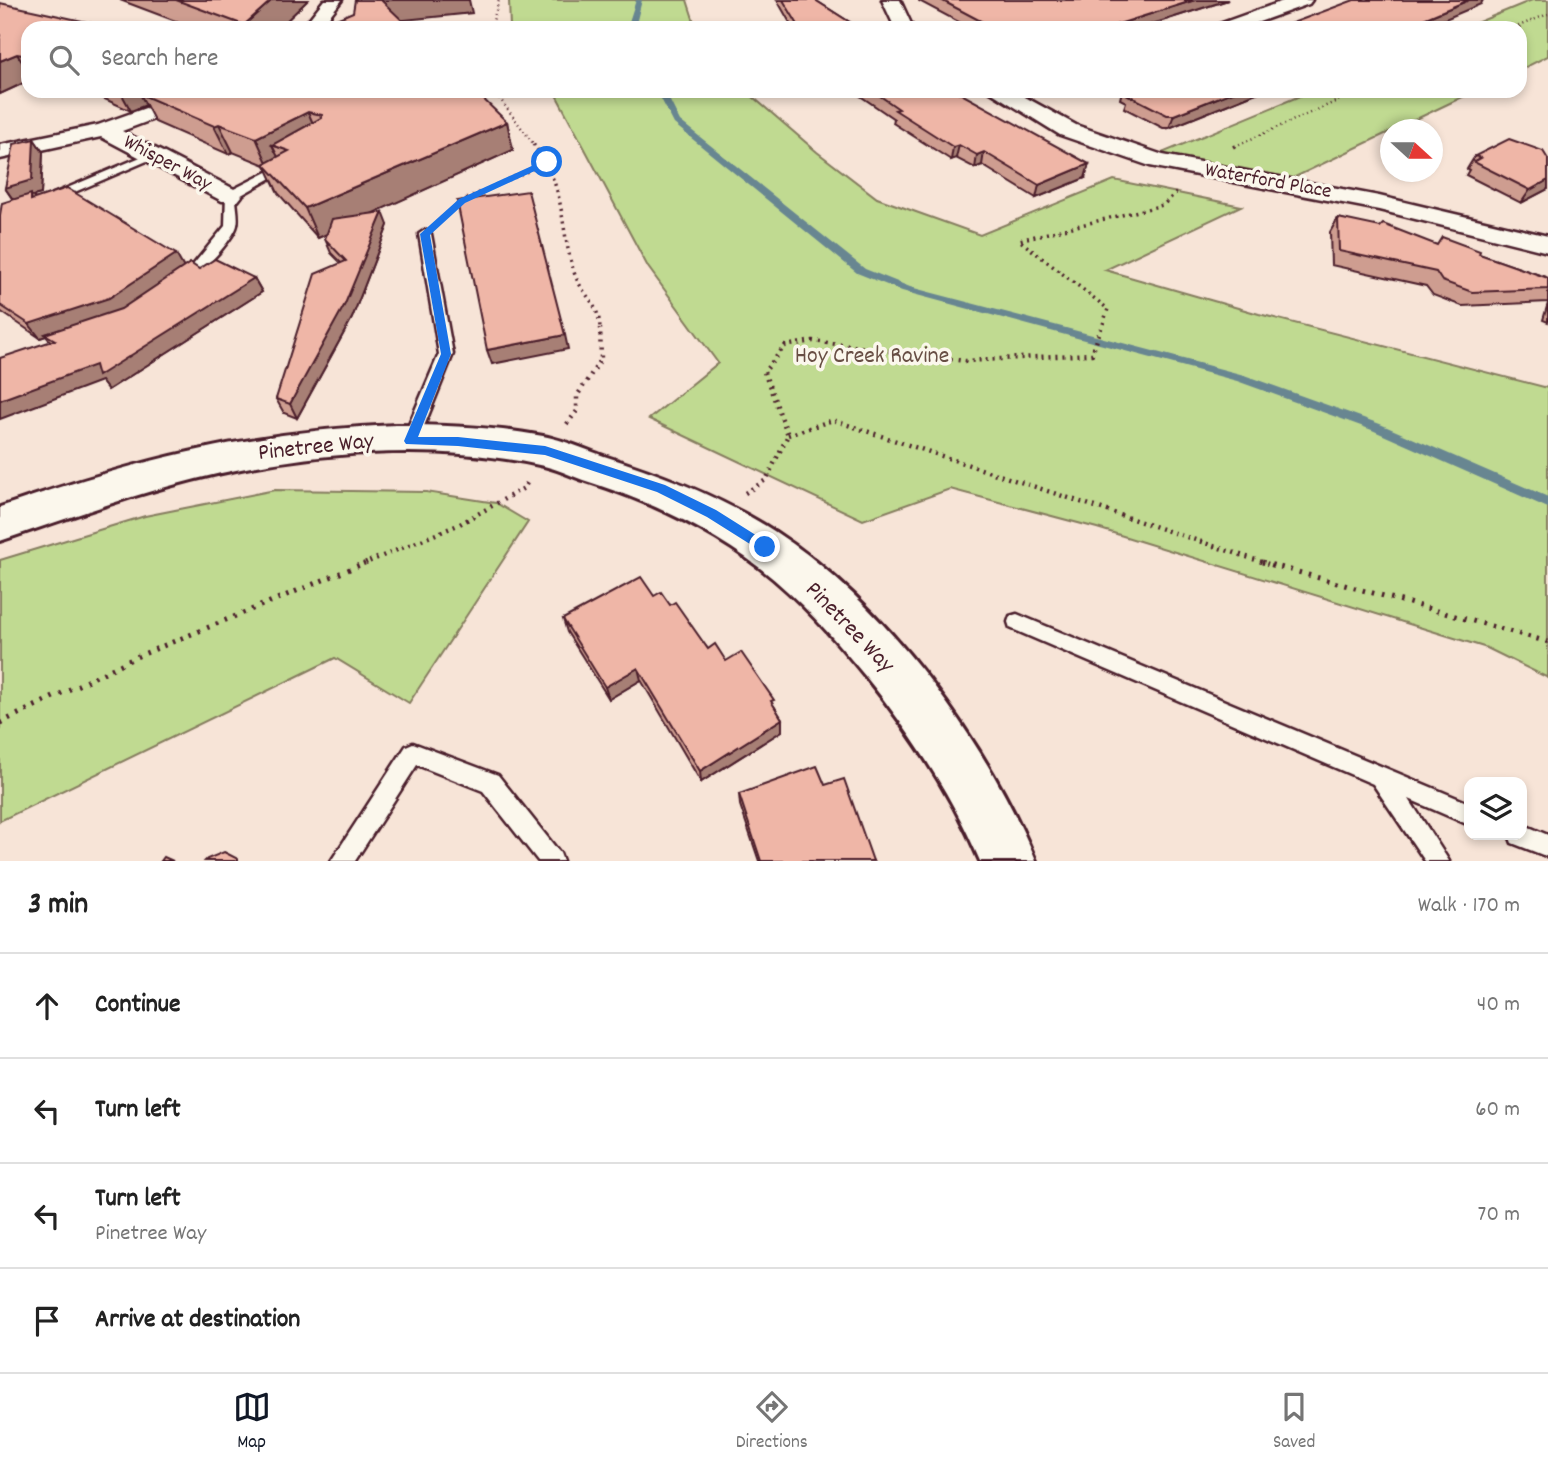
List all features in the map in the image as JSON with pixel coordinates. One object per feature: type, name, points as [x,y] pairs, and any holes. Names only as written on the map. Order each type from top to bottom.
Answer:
[{"type":"main road","name":"Pinetree Way","points":[[0,524],[152,474],[220,459],[304,446],[458,441],[545,451],[661,488],[765,547],[855,629],[900,681],[940,736],[996,832],[1008,861]]},
{"type":"street","points":[[316,21],[333,0]]},
{"type":"street","points":[[891,0],[901,21]]},
{"type":"street","points":[[1244,21],[1303,0]]},
{"type":"street","points":[[0,152],[104,130],[193,98]]},
{"type":"street","name":"Waterford Place","points":[[1012,98],[1090,139],[1200,171],[1354,198],[1548,244]]},
{"type":"street","name":"Whisper Way","points":[[104,130],[230,196]]},
{"type":"lane","points":[[44,201],[150,156]]},
{"type":"lane","points":[[165,290],[198,268],[231,226],[230,196],[301,157]]},
{"type":"lane","points":[[410,441],[446,354],[425,234]]},
{"type":"lane","points":[[1017,622],[1464,812]]},
{"type":"lane","points":[[342,861],[413,753],[490,783],[552,861]]},
{"type":"lane","points":[[1382,779],[1438,861]]},
{"type":"lane","points":[[1527,838],[1548,846]]},
{"type":"path","points":[[493,21],[499,0]]},
{"type":"path","points":[[1527,23],[1548,14]]},
{"type":"path","points":[[788,435],[764,372],[785,346],[813,341],[965,361],[1092,354],[1108,309],[1019,240],[1163,205],[1200,171],[1249,137],[1343,98]]},
{"type":"path","points":[[425,234],[462,201],[547,162]]},
{"type":"path","points":[[711,514],[766,480],[788,435],[833,420],[1254,560],[1548,642]]},
{"type":"green space","points":[[509,0],[687,0],[694,21],[510,21]]},
{"type":"green space","points":[[1532,0],[1548,0],[1548,56],[1527,66],[1527,21],[1481,21]]},
{"type":"green space","name":"Hoy Creek Ravine","points":[[558,98],[754,98],[817,152],[877,198],[980,235],[1114,180],[1241,206],[1105,270],[1259,314],[1548,388],[1548,678],[1487,648],[1097,528],[950,489],[863,520],[649,419],[718,363],[648,267]]},
{"type":"green space","points":[[1295,98],[1460,98],[1416,119],[1380,119],[1380,136],[1293,178],[1157,155]]},
{"type":"green space","points":[[275,490],[426,492],[496,503],[528,522],[409,703],[335,658],[0,821],[0,560],[145,516]]},
{"type":"building","points":[[176,0],[272,0],[248,21],[233,21]]},
{"type":"building","points":[[355,0],[381,0],[403,21],[332,21],[353,12]]},
{"type":"building","points":[[783,0],[815,0],[848,21],[796,21]]},
{"type":"building","points":[[941,0],[1195,0],[1128,21],[981,21]]},
{"type":"building","points":[[1354,0],[1469,0],[1419,21],[1298,21]]},
{"type":"building","points":[[0,3],[82,21],[21,21],[21,55],[0,61]]},
{"type":"building","points":[[149,98],[482,98],[507,122],[305,208],[264,164],[289,151],[272,145],[322,115],[308,112],[256,138],[219,124],[214,126]]},
{"type":"building","points":[[883,98],[969,98],[1089,164],[1039,185],[984,152],[977,155],[959,145],[953,147],[895,110],[899,109]]},
{"type":"building","points":[[1134,98],[1217,98],[1174,115],[1167,115]]},
{"type":"building","points":[[34,139],[32,180],[5,188],[14,144]]},
{"type":"building","points":[[1509,139],[1543,151],[1548,159],[1548,180],[1530,190],[1474,162],[1481,158],[1475,156]]},
{"type":"building","points":[[67,188],[176,254],[109,298],[29,324],[0,305],[2,203],[31,194],[31,200]]},
{"type":"building","points":[[528,191],[565,335],[487,350],[457,201]]},
{"type":"building","points":[[383,212],[345,304],[290,404],[276,399],[315,274],[346,261],[325,239],[332,219]]},
{"type":"building","points":[[1338,218],[1380,227],[1383,224],[1437,245],[1442,237],[1480,251],[1479,254],[1548,278],[1548,289],[1472,292],[1442,281],[1436,272],[1339,251]]},
{"type":"building","points":[[215,259],[254,278],[98,376],[95,365],[0,400],[0,358],[55,340],[45,334],[121,309],[190,263],[199,269]]},
{"type":"building","points":[[641,577],[654,596],[661,592],[670,605],[675,602],[708,649],[715,644],[726,661],[741,652],[774,700],[771,701],[782,719],[700,771],[638,668],[605,687],[563,619]]},
{"type":"building","points":[[817,766],[825,785],[844,779],[873,861],[761,861],[739,794]]},
{"type":"building","points":[[224,852],[238,861],[205,861],[207,859]]},
{"type":"waterway","points":[[633,21],[639,0]]},
{"type":"waterway","points":[[665,98],[677,122],[861,271],[906,289],[1240,378],[1376,427],[1548,503]]},
{"type":"route","points":[[547,162],[462,201],[425,234],[446,354],[410,441],[458,441],[545,451],[661,488],[765,547]]}]
